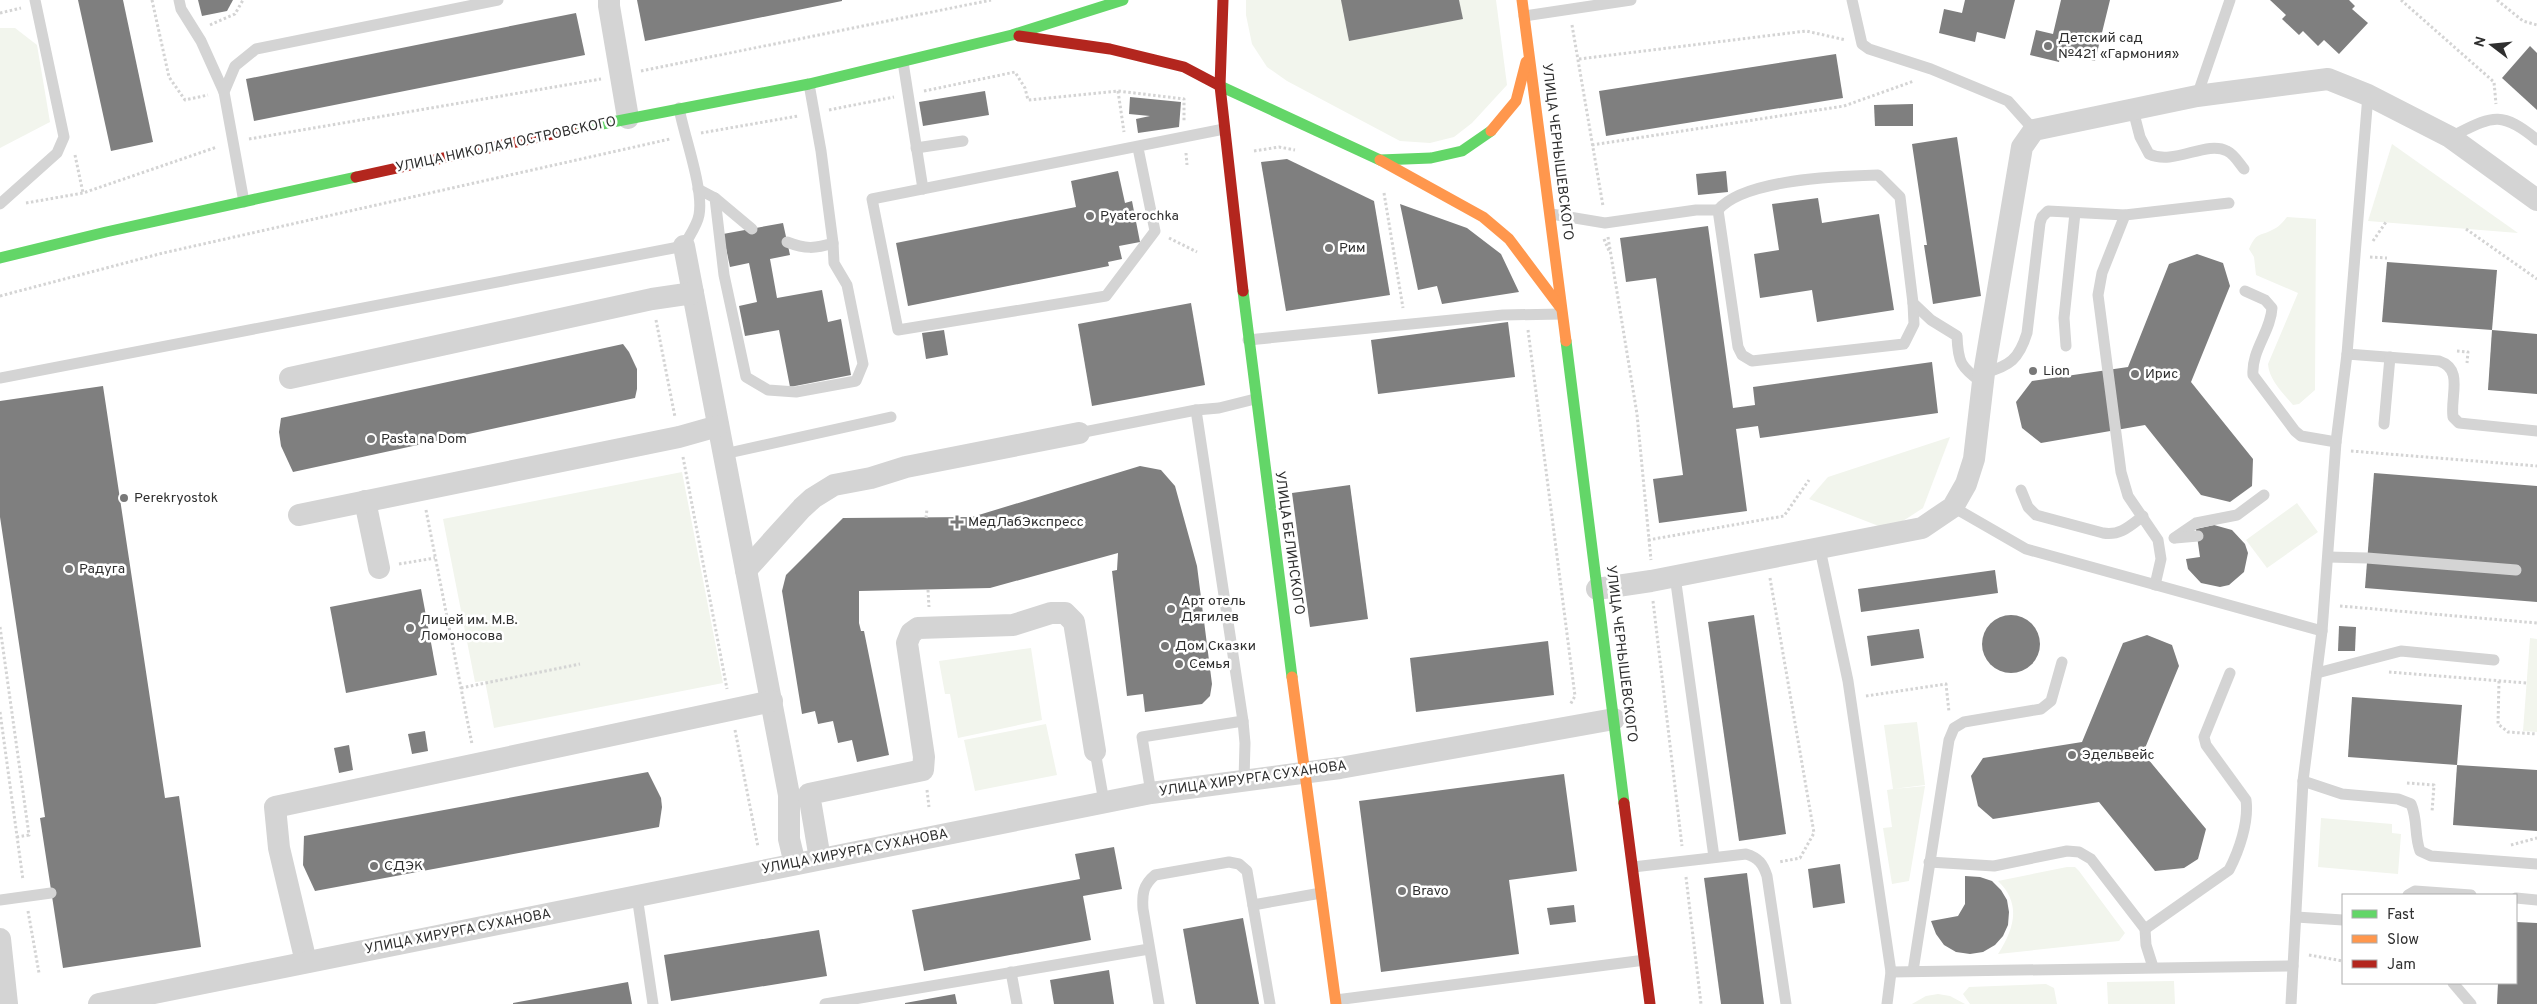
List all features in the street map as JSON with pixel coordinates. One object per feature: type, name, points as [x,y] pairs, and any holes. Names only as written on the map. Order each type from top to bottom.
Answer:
[{"type":"main road","name":"УЛИЦА НИКОЛАЯ ОСТРОВСКОГО","points":[[0,258],[106,232],[628,118],[809,84],[1012,35],[1123,0]]},
{"type":"main road","name":"УЛИЦА БЕЛИНСКОГО","points":[[1223,0],[1220,86],[1224,130],[1255,399],[1336,1002]]},
{"type":"main road","name":"УЛИЦА ЧЕРНЫШЕВСКОГО","points":[[1522,0],[1551,214],[1650,1004]]},
{"type":"main road","name":"УЛИЦА НИКОЛАЯ ОСТРОВСКОГО","points":[[1012,35],[1110,49],[1184,67],[1220,86],[1291,117],[1380,160]]},
{"type":"main road","points":[[1380,160],[1431,158],[1462,151],[1494,129],[1516,101],[1529,49]]},
{"type":"main road","points":[[1380,160],[1483,217],[1509,239],[1562,311]]},
{"type":"street","points":[[609,0],[628,118]]},
{"type":"street","points":[[1597,588],[1651,581],[1922,528],[1953,507],[1966,484],[1974,459],[1983,378],[2022,147],[2034,130],[2197,96],[2328,79],[2368,95],[2450,137],[2537,200]]},
{"type":"street","points":[[684,246],[790,795],[789,839],[795,864]]},
{"type":"street","points":[[290,378],[652,299],[693,293]]},
{"type":"street","points":[[299,515],[679,437],[718,426]]},
{"type":"street","points":[[746,570],[802,508],[813,498],[834,485],[871,478],[906,467],[1079,433]]},
{"type":"street","points":[[365,501],[379,568]]},
{"type":"street","points":[[820,859],[809,794],[923,770],[924,757],[907,643],[911,633],[918,628],[1013,625],[1051,613],[1064,614],[1074,622],[1095,751]]},
{"type":"street","points":[[306,962],[279,848],[275,807],[730,709],[772,702]]},
{"type":"street","name":"УЛИЦА ХИРУРГА СУХАНОВА","points":[[99,1004],[1104,802],[1152,793],[1305,773],[1614,719]]},
{"type":"street","points":[[0,938],[7,1004]]},
{"type":"lane","points":[[0,204],[57,153],[64,137],[34,0]]},
{"type":"lane","points":[[179,0],[181,9],[195,31],[224,92],[244,202]]},
{"type":"lane","points":[[224,92],[235,66],[256,49],[498,0]]},
{"type":"lane","points":[[1524,16],[1632,0]]},
{"type":"lane","points":[[1852,0],[1862,44],[1869,49],[1931,70],[2008,100],[2034,130]]},
{"type":"lane","points":[[2197,96],[2230,0]]},
{"type":"lane","points":[[903,62],[923,189]]},
{"type":"lane","points":[[715,198],[724,275],[746,377],[768,390],[796,392],[856,381],[862,364],[847,286],[834,263],[822,151],[813,113],[809,84]]},
{"type":"lane","points":[[2291,1004],[2303,781],[2322,631],[2336,442],[2347,354],[2368,95]]},
{"type":"lane","points":[[0,378],[684,246],[699,214],[698,189],[684,136],[679,108]]},
{"type":"lane","points":[[2133,110],[2140,137],[2149,154],[2164,158],[2218,148],[2232,154],[2244,169]]},
{"type":"lane","points":[[2450,137],[2486,120],[2497,118],[2523,128],[2537,140]]},
{"type":"lane","points":[[1138,148],[1155,231],[1106,296],[898,330],[872,199],[1224,130]]},
{"type":"lane","points":[[916,148],[962,141]]},
{"type":"lane","points":[[1551,214],[1605,223],[1696,210],[1718,210],[1726,201],[1759,188],[1845,176],[1878,176],[1900,197],[1914,324],[1904,344],[1752,361],[1742,355],[1738,347],[1718,210]]},
{"type":"lane","points":[[698,189],[715,198],[752,229]]},
{"type":"lane","points":[[1913,303],[1931,320],[1957,336],[1958,359],[1963,368],[1983,378],[2005,367],[2022,351],[2027,333],[2042,217],[2048,211],[2125,216],[2229,203]]},
{"type":"lane","points":[[2066,346],[2064,318],[2075,213]]},
{"type":"lane","points":[[2125,216],[2102,273],[2098,295],[2121,472],[2128,496],[2158,540],[2161,559],[2155,585]]},
{"type":"lane","points":[[787,242],[801,248],[816,249],[833,243]]},
{"type":"lane","points":[[2245,292],[2265,300],[2272,308],[2271,317],[2252,365],[2253,375],[2295,431],[2301,436],[2336,442]]},
{"type":"lane","points":[[1248,340],[1562,311]]},
{"type":"lane","points":[[2347,354],[2439,361],[2447,364],[2452,369],[2454,377],[2453,417],[2458,423],[2537,431]]},
{"type":"lane","points":[[2384,424],[2390,357]]},
{"type":"lane","points":[[1079,433],[1196,410],[1219,408],[1255,399]]},
{"type":"lane","points":[[1196,410],[1243,721],[1245,744],[1244,780]]},
{"type":"lane","points":[[724,454],[891,417]]},
{"type":"lane","points":[[2021,490],[2028,507],[2036,515],[2104,532],[2114,534],[2124,530],[2142,516]]},
{"type":"lane","points":[[2174,538],[2196,523],[2237,515],[2264,495]]},
{"type":"lane","points":[[1953,507],[2026,549],[2322,631]]},
{"type":"lane","points":[[2158,540],[2198,536]]},
{"type":"lane","points":[[1820,549],[1848,681],[1891,972],[1887,1004]]},
{"type":"lane","points":[[2328,557],[2368,558],[2516,570]]},
{"type":"lane","points":[[1675,576],[1714,857]]},
{"type":"lane","points":[[2317,673],[2402,651],[2494,660]]},
{"type":"lane","points":[[1913,971],[1949,740],[1954,728],[1964,722],[2041,709],[2051,700],[2062,662]]},
{"type":"lane","points":[[2145,929],[2229,870],[2236,857],[2247,810],[2246,800],[2206,745],[2204,737],[2230,672]]},
{"type":"lane","points":[[1152,793],[1142,737],[1243,721]]},
{"type":"lane","points":[[1095,751],[1104,802]]},
{"type":"lane","points":[[2303,781],[2342,794],[2398,799],[2411,804],[2416,816],[2416,839],[2420,851],[2431,856],[2537,864]]},
{"type":"lane","points":[[1929,862],[1994,866],[2067,851],[2079,852],[2091,859],[2145,929],[2146,945],[2153,967]]},
{"type":"lane","points":[[1633,867],[1746,854],[1755,857],[1764,865],[1786,1004]]},
{"type":"lane","points":[[1159,1004],[1142,894],[1147,881],[1155,875],[1229,862],[1239,864],[1247,871],[1270,1004]]},
{"type":"lane","points":[[2410,894],[2415,891],[2457,894]]},
{"type":"lane","points":[[0,900],[51,893]]},
{"type":"lane","points":[[1253,905],[1321,893]]},
{"type":"lane","points":[[637,896],[653,1004]]},
{"type":"lane","points":[[2517,898],[2537,900]]},
{"type":"lane","points":[[2296,917],[2342,920]]},
{"type":"lane","points":[[825,1004],[1149,948]]},
{"type":"lane","points":[[1336,1002],[1645,960]]},
{"type":"lane","points":[[1891,972],[2293,966]]},
{"type":"lane","points":[[1011,972],[1017,1004]]},
{"type":"lane","points":[[2454,984],[2471,1004]]},
{"type":"path","points":[[152,0],[170,77],[185,100],[224,92]]},
{"type":"path","points":[[195,31],[235,14],[242,0]]},
{"type":"path","points":[[18,204],[83,193],[232,142],[620,76],[991,0]]},
{"type":"path","points":[[2401,0],[2494,82],[2497,118]]},
{"type":"path","points":[[2497,0],[2523,21],[2537,25]]},
{"type":"path","points":[[1569,10],[1579,59],[1605,223]]},
{"type":"path","points":[[1579,59],[1806,31],[1862,44]]},
{"type":"path","points":[[1592,146],[1844,106],[1922,78],[1931,70]]},
{"type":"path","points":[[0,296],[163,253],[684,136],[813,113],[1015,72],[1025,88],[1028,100],[1118,91],[1184,100],[1184,139],[1187,165]]},
{"type":"path","points":[[1118,91],[1123,123]]},
{"type":"path","points":[[1384,193],[1405,326]]},
{"type":"path","points":[[2466,229],[2537,280]]},
{"type":"path","points":[[1155,231],[1196,252]]},
{"type":"path","points":[[1611,254],[1638,414],[1651,558],[1651,581],[1701,1004]]},
{"type":"path","points":[[652,299],[758,847]]},
{"type":"path","points":[[1526,314],[1575,696]]},
{"type":"path","points":[[2448,350],[2468,352],[2466,371]]},
{"type":"path","points":[[2348,450],[2537,466]]},
{"type":"path","points":[[1648,540],[1784,516],[1809,480]]},
{"type":"path","points":[[422,490],[475,764]]},
{"type":"path","points":[[926,518],[927,509]]},
{"type":"path","points":[[379,568],[435,558]]},
{"type":"path","points":[[1764,865],[1800,858],[1814,833],[1767,559]]},
{"type":"path","points":[[2324,605],[2537,623]]},
{"type":"path","points":[[0,627],[29,835],[17,836]]},
{"type":"path","points":[[461,688],[580,664]]},
{"type":"path","points":[[2388,672],[2526,683]]},
{"type":"path","points":[[2499,681],[2498,724],[2508,732],[2537,734]]},
{"type":"path","points":[[1860,703],[1864,696],[1946,684],[1949,712],[1944,715]]},
{"type":"path","points":[[0,712],[26,897],[39,974]]},
{"type":"path","points":[[928,798],[930,807]]},
{"type":"path","points":[[2308,955],[2342,961]]},
{"type":"shaded area","points":[[1246,0],[1496,0],[1507,85],[1472,123],[1454,137],[1430,143],[1400,141],[1287,81],[1267,67],[1252,44],[1246,15]]},
{"type":"shaded area","points":[[0,28],[15,28],[37,45],[50,122],[0,148]]},
{"type":"shaded area","points":[[2392,144],[2518,233],[2368,221]]},
{"type":"shaded area","points":[[2287,217],[2316,219],[2315,390],[2299,404],[2293,405],[2274,381],[2268,364],[2298,293],[2256,275],[2254,257],[2249,249],[2256,237],[2277,227]]},
{"type":"shaded area","points":[[1950,437],[1923,508],[1889,530],[1809,499],[1828,477]]},
{"type":"shaded area","points":[[682,472],[723,683],[494,728],[485,681],[475,682],[443,519]]},
{"type":"shaded area","points":[[2297,503],[2318,532],[2267,568],[2246,540]]},
{"type":"shaded area","points":[[2530,638],[2537,639],[2537,732],[2523,731]]},
{"type":"shaded area","points":[[1031,648],[1042,720],[958,738],[950,694],[945,694],[939,661]]},
{"type":"shaded area","points":[[1917,722],[1925,785],[1893,789],[1884,725]]},
{"type":"shaded area","points":[[1046,724],[1057,775],[975,791],[964,740]]},
{"type":"shaded area","points":[[1925,786],[1909,881],[1892,884],[1883,828],[1892,827],[1887,790]]},
{"type":"shaded area","points":[[2321,818],[2392,824],[2392,833],[2401,834],[2398,874],[2318,867]]},
{"type":"shaded area","points":[[2075,867],[2079,871],[2125,933],[2119,941],[1998,954],[2004,945],[2011,926],[2013,908],[2006,890],[1998,881]]},
{"type":"shaded area","points":[[2174,981],[2175,1004],[2108,1004],[2107,982]]},
{"type":"shaded area","points":[[2046,984],[2054,988],[2057,1004],[1970,1004],[1963,994],[1969,987]]},
{"type":"shaded area","points":[[1938,994],[1950,996],[1965,1004],[1912,1004],[1926,996]]},
{"type":"building","points":[[78,0],[123,0],[153,142],[111,151]]},
{"type":"building","points":[[198,0],[233,0],[227,11],[202,16]]},
{"type":"building","points":[[637,0],[842,0],[842,1],[645,41]]},
{"type":"building","points":[[1341,0],[1459,0],[1463,19],[1349,41]]},
{"type":"building","points":[[1965,0],[2015,0],[2005,39],[1977,32],[1975,42],[1939,33],[1944,9],[1962,13]]},
{"type":"building","points":[[2061,0],[2110,0],[2095,61],[2061,52],[2059,62],[2030,55],[2036,30],[2053,34]]},
{"type":"building","points":[[2270,0],[2349,0],[2355,6],[2352,9],[2368,23],[2339,54],[2324,40],[2318,46],[2303,31],[2299,35],[2282,19],[2286,15]]},
{"type":"building","points":[[576,13],[585,55],[254,121],[246,79]]},
{"type":"building","points":[[2530,46],[2537,53],[2537,110],[2502,78]]},
{"type":"building","points":[[1836,54],[1843,98],[1606,136],[1599,91]]},
{"type":"building","points":[[985,91],[989,115],[923,126],[919,102]]},
{"type":"building","points":[[1130,97],[1181,102],[1179,127],[1138,133],[1136,119],[1150,116],[1129,114]]},
{"type":"building","points":[[1913,104],[1913,126],[1875,126],[1874,105]]},
{"type":"building","points":[[1957,137],[1981,296],[1933,304],[1924,245],[1927,245],[1912,144]]},
{"type":"building","name":"Рим","points":[[1287,159],[1374,201],[1390,295],[1286,311],[1261,162]]},
{"type":"building","points":[[1118,171],[1125,203],[1132,201],[1140,242],[1119,246],[1122,259],[1108,262],[1109,266],[908,306],[896,243],[1076,207],[1071,181]]},
{"type":"building","points":[[1726,171],[1728,192],[1698,195],[1696,174]]},
{"type":"building","points":[[1818,198],[1822,223],[1879,214],[1894,310],[1817,322],[1812,290],[1760,298],[1754,254],[1779,250],[1772,204]]},
{"type":"building","points":[[1400,204],[1467,228],[1501,254],[1519,292],[1442,304],[1437,286],[1418,290]]},
{"type":"building","points":[[783,223],[790,255],[770,259],[777,298],[822,290],[828,322],[841,319],[851,375],[790,387],[779,330],[745,336],[739,306],[757,302],[749,263],[730,267],[723,234]]},
{"type":"building","points":[[1708,226],[1733,408],[1755,405],[1753,387],[1932,362],[1938,413],[1760,438],[1758,426],[1736,429],[1747,511],[1659,523],[1653,479],[1683,475],[1656,278],[1626,282],[1620,238]]},
{"type":"building","name":"Ирис","points":[[2197,254],[2223,263],[2230,286],[2191,382],[2253,459],[2252,486],[2230,502],[2201,495],[2145,425],[2041,443],[2022,428],[2016,402],[2032,381],[2128,367],[2169,264]]},
{"type":"building","points":[[2387,262],[2497,270],[2492,330],[2382,322]]},
{"type":"building","points":[[1191,303],[1205,385],[1092,406],[1078,324]]},
{"type":"building","points":[[1508,322],[1515,377],[1378,394],[1371,340]]},
{"type":"building","points":[[944,330],[948,355],[926,359],[922,333]]},
{"type":"building","points":[[2492,330],[2537,334],[2537,394],[2488,390]]},
{"type":"building","points":[[623,344],[637,369],[635,398],[293,472],[281,446],[279,432],[281,418]]},
{"type":"building","points":[[103,386],[165,798],[179,796],[201,947],[63,968],[40,818],[45,817],[0,517],[0,401]]},
{"type":"building","points":[[1140,466],[1161,470],[1175,486],[1197,566],[1212,684],[1210,696],[1202,704],[1145,712],[1143,694],[1127,696],[1112,571],[1117,570],[1118,553],[990,588],[859,591],[859,623],[861,631],[864,631],[889,755],[857,762],[852,740],[838,743],[833,721],[818,724],[815,711],[802,714],[782,591],[786,575],[843,518],[972,517]]},
{"type":"building","points":[[2374,473],[2537,486],[2537,602],[2365,588]]},
{"type":"building","points":[[1350,485],[1368,619],[1310,627],[1292,493]]},
{"type":"building","points":[[2214,525],[2232,530],[2245,544],[2248,553],[2244,572],[2229,585],[2220,587],[2201,583],[2188,569],[2186,559],[2200,557],[2196,529]]},
{"type":"building","points":[[1995,570],[1998,593],[1861,612],[1858,589]]},
{"type":"building","points":[[421,589],[437,675],[346,693],[330,607]]},
{"type":"building","points":[[1754,615],[1786,834],[1739,841],[1708,622]]},
{"type":"building","points":[[2011,615],[2022,617],[2032,623],[2038,633],[2040,644],[2038,655],[2032,665],[2022,671],[2011,673],[2000,671],[1990,665],[1984,655],[1982,644],[1984,633],[1990,623],[2000,617]]},
{"type":"building","points":[[2339,626],[2356,627],[2355,651],[2338,651]]},
{"type":"building","points":[[1919,629],[1924,658],[1871,666],[1867,636]]},
{"type":"building","name":"Эдельвейс","points":[[2147,635],[2172,645],[2179,666],[2143,753],[2206,829],[2198,859],[2184,868],[2155,871],[2099,802],[1993,819],[1978,806],[1971,776],[1983,758],[2082,742],[2123,643]]},
{"type":"building","points":[[1548,641],[1554,695],[1416,712],[1410,658]]},
{"type":"building","points":[[2352,697],[2462,705],[2457,765],[2348,757]]},
{"type":"building","points":[[425,731],[428,751],[412,754],[408,734]]},
{"type":"building","points":[[349,745],[353,770],[339,773],[334,748]]},
{"type":"building","points":[[2457,765],[2537,770],[2537,831],[2453,825]]},
{"type":"building","points":[[648,772],[661,798],[662,807],[659,827],[315,891],[303,865],[304,836]]},
{"type":"building","points":[[1564,774],[1577,871],[1509,880],[1519,954],[1381,972],[1359,801]]},
{"type":"building","points":[[1114,847],[1122,889],[1083,896],[1091,940],[924,971],[912,910],[1080,879],[1075,854]]},
{"type":"building","points":[[1840,864],[1845,903],[1813,908],[1808,869]]},
{"type":"building","points":[[1747,873],[1764,1004],[1721,1004],[1704,878]]},
{"type":"building","points":[[1965,876],[1980,877],[1992,881],[2007,900],[2009,912],[2008,925],[2003,936],[1995,945],[1983,952],[1970,954],[1956,952],[1944,945],[1936,934],[1931,921],[1958,916],[1965,904]]},
{"type":"building","points":[[1574,905],[1576,922],[1550,925],[1547,908]]},
{"type":"building","points":[[1243,918],[1259,1004],[1196,1004],[1183,929]]},
{"type":"building","points":[[2517,922],[2537,923],[2537,1004],[2497,1004],[2498,984],[2517,984]]},
{"type":"building","points":[[819,930],[827,976],[671,1001],[664,955]]},
{"type":"building","points":[[1109,970],[1114,1004],[1054,1004],[1050,980]]},
{"type":"building","points":[[628,982],[632,1004],[513,1004],[513,1003]]},
{"type":"building","points":[[955,994],[957,1004],[905,1004],[905,1003]]},
{"type":"traffic: fast","points":[[571,130],[809,84],[1012,35],[1123,0]]},
{"type":"traffic: fast","points":[[1220,86],[1380,160],[1431,158],[1462,151],[1491,131]]},
{"type":"traffic: fast","points":[[0,258],[106,232],[356,177]]},
{"type":"traffic: fast","points":[[1243,291],[1292,677]]},
{"type":"traffic: fast","points":[[1566,341],[1624,803]]},
{"type":"traffic: slow","points":[[1522,0],[1566,341]]},
{"type":"traffic: slow","points":[[1491,131],[1516,101],[1526,62]]},
{"type":"traffic: slow","points":[[1380,160],[1483,217],[1509,239],[1560,307]]},
{"type":"traffic: slow","points":[[1292,677],[1336,1004]]},
{"type":"traffic: jam","points":[[1223,0],[1220,86],[1243,291]]},
{"type":"traffic: jam","points":[[1019,36],[1110,49],[1184,67],[1220,86]]},
{"type":"traffic: jam","points":[[356,177],[571,130]]},
{"type":"traffic: jam","points":[[1624,803],[1650,1004]]},
{"type":"place","name":"Детский сад №421 «Гармония»","points":[[2048,46]]},
{"type":"place","name":"Pyaterochka","points":[[1090,216]]},
{"type":"place","name":"Рим","points":[[1329,248]]},
{"type":"place","name":"Lion","points":[[2033,371]]},
{"type":"place","name":"Ирис","points":[[2135,374]]},
{"type":"place","name":"Pasta na Dom","points":[[371,439]]},
{"type":"place","name":"Perekryostok","points":[[124,498]]},
{"type":"place","name":"МедЛабЭкспресс","points":[[957,522]]},
{"type":"place","name":"Радуга","points":[[69,569]]},
{"type":"place","name":"Арт отель Дягилев","points":[[1171,609]]},
{"type":"place","name":"Лицей им. М.В. Ломоносова","points":[[410,628]]},
{"type":"place","name":"Дом Сказки","points":[[1165,646]]},
{"type":"place","name":"Семья","points":[[1179,664]]},
{"type":"place","name":"Эдельвейс","points":[[2072,755]]},
{"type":"place","name":"СДЭК","points":[[374,866]]},
{"type":"place","name":"Bravo","points":[[1402,891]]}]
